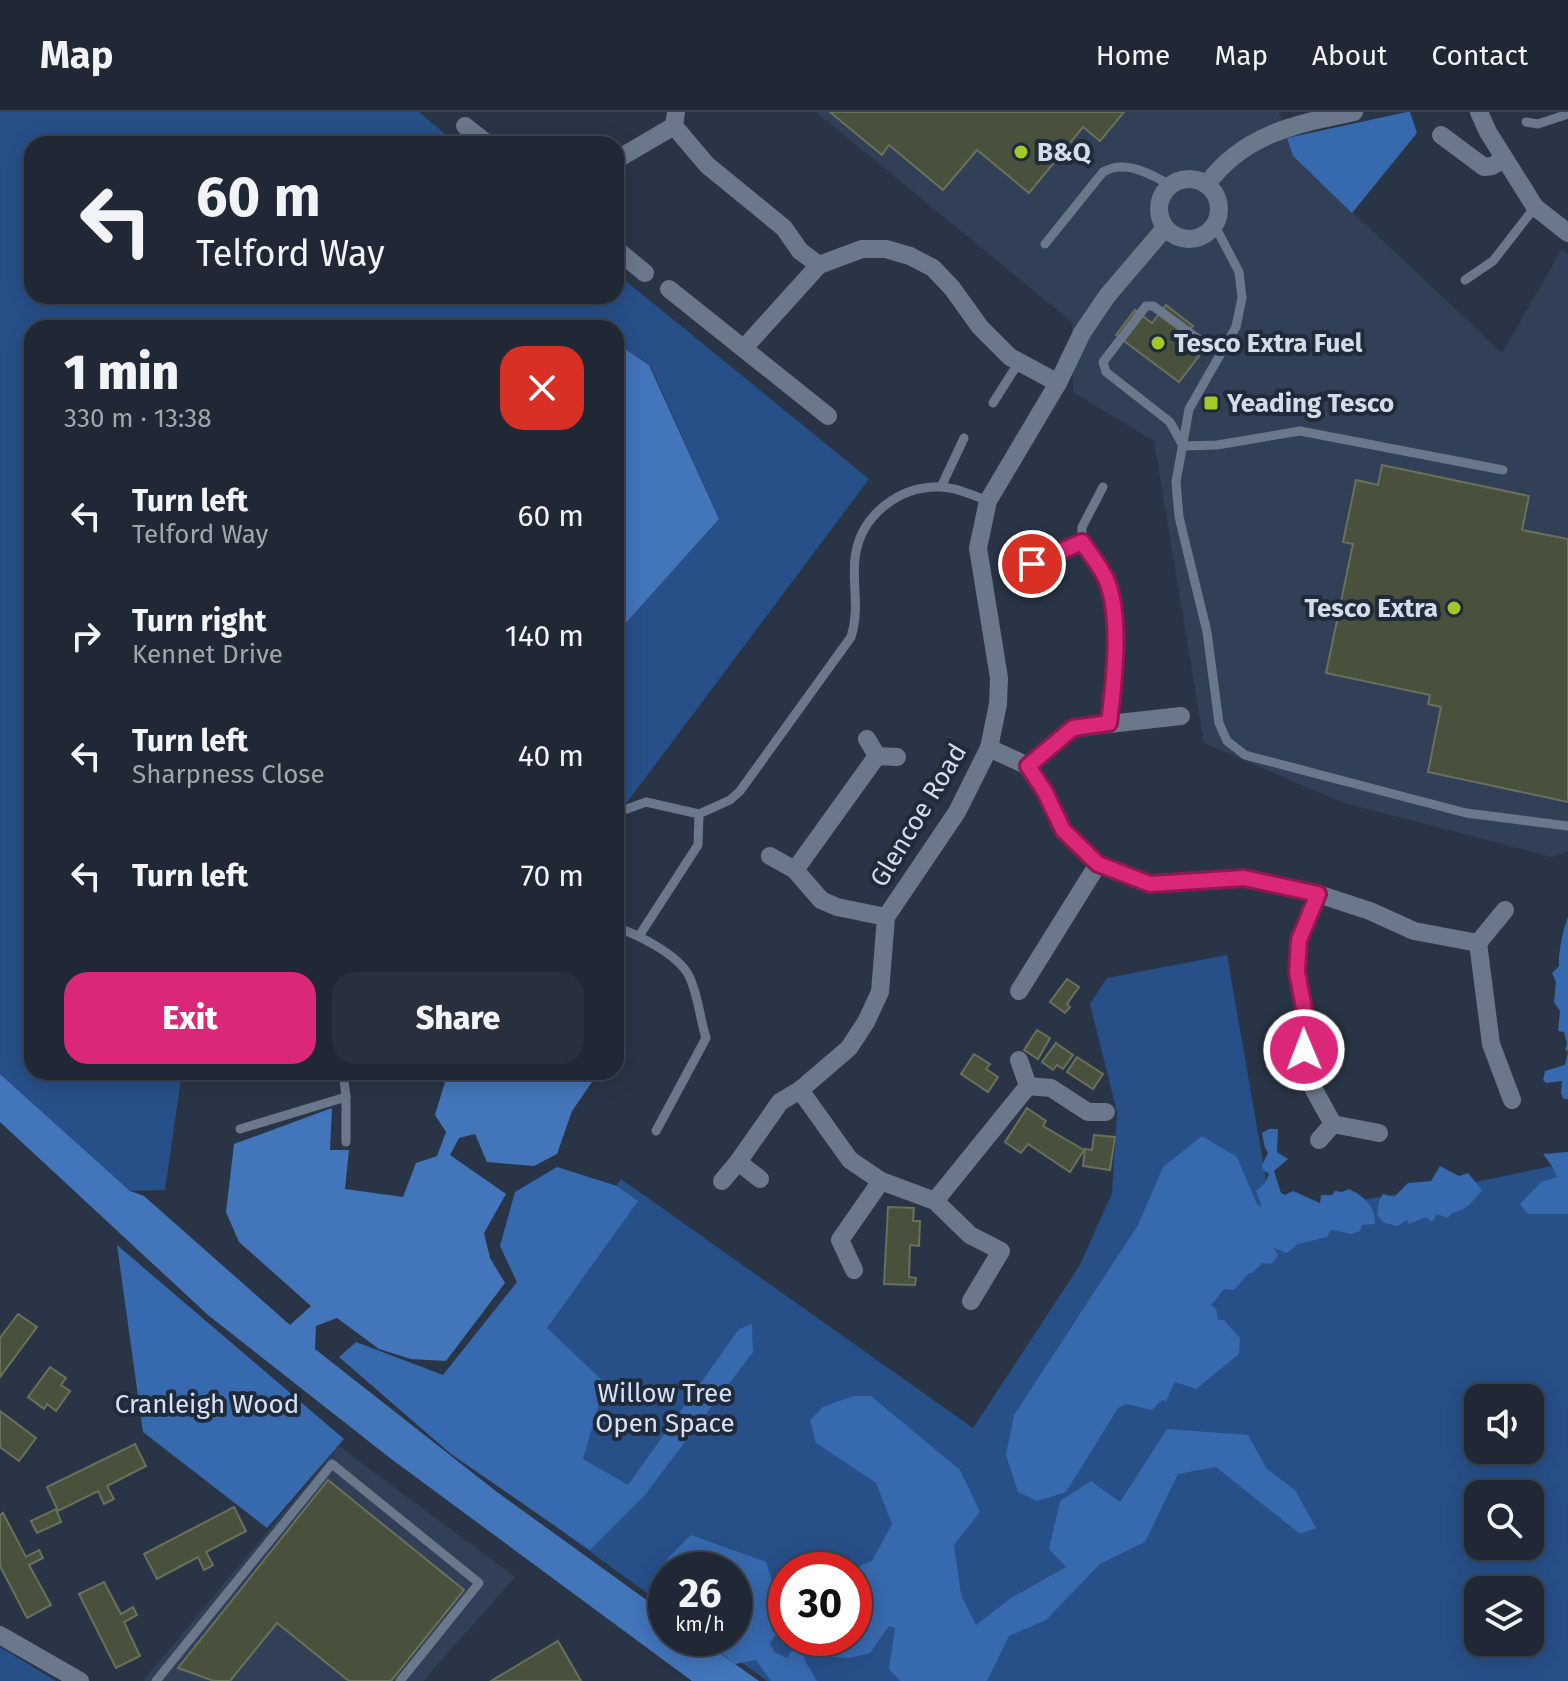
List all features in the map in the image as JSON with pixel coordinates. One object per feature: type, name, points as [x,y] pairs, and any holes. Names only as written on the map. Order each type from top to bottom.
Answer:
[{"type":"street","points":[[1207,184],[1222,164],[1255,142],[1293,124],[1354,112]]},
{"type":"street","points":[[1479,112],[1535,207],[1568,233]]},
{"type":"street","points":[[624,154],[675,119],[707,165],[784,228],[800,251],[819,265]]},
{"type":"street","points":[[465,126],[478,136]]},
{"type":"street","points":[[1441,135],[1484,167],[1504,159]]},
{"type":"street","points":[[1191,178],[1207,184],[1219,201],[1220,211],[1215,226],[1208,234],[1188,240],[1173,235],[1165,228],[1159,208],[1163,193],[1171,185],[1191,178]]},
{"type":"street","name":"Glencoe Road","points":[[722,1181],[780,1102],[800,1090],[849,1048],[880,992],[886,917],[957,812],[989,748],[998,704],[999,678],[978,548],[988,501],[1098,308],[1165,228]]},
{"type":"street","points":[[744,348],[819,265],[862,249],[886,249],[910,256],[933,268],[980,327],[1010,357],[1058,383]]},
{"type":"street","points":[[624,256],[645,273]]},
{"type":"street","points":[[669,289],[828,416]]},
{"type":"street","points":[[1082,542],[1107,580],[1115,626],[1114,689],[1109,723]]},
{"type":"street","points":[[1028,766],[1073,728],[1181,716]]},
{"type":"street","points":[[867,739],[877,756]]},
{"type":"street","points":[[989,748],[1028,766],[1045,792],[1063,830],[1098,864],[1150,884],[1244,878],[1318,894],[1370,911],[1414,931],[1478,943]]},
{"type":"street","points":[[877,756],[897,757]]},
{"type":"street","points":[[795,870],[877,756]]},
{"type":"street","points":[[770,856],[795,870],[821,900],[837,907],[886,917]]},
{"type":"street","points":[[1019,991],[1098,864]]},
{"type":"street","points":[[1318,894],[1299,940],[1297,972],[1305,1014],[1304,1050],[1314,1090],[1333,1124],[1379,1133]]},
{"type":"street","points":[[1505,910],[1478,943],[1491,1044],[1512,1100]]},
{"type":"street","points":[[1019,1060],[1028,1086]]},
{"type":"street","points":[[1028,1086],[1051,1088],[1088,1112],[1106,1112]]},
{"type":"street","points":[[935,1201],[1028,1086]]},
{"type":"street","points":[[800,1090],[850,1160],[881,1181],[935,1201],[970,1235],[1007,1245],[971,1301]]},
{"type":"street","points":[[1319,1140],[1333,1124]]},
{"type":"street","points":[[738,1162],[760,1179]]},
{"type":"street","points":[[840,1240],[881,1181]]},
{"type":"street","points":[[822,1232],[840,1240],[854,1270]]},
{"type":"street","points":[[0,1635],[80,1681]]},
{"type":"lane","points":[[1526,122],[1538,124],[1568,114]]},
{"type":"lane","points":[[1045,244],[1103,172],[1114,166],[1142,170],[1171,185]]},
{"type":"lane","points":[[1465,280],[1493,261],[1535,207]]},
{"type":"lane","points":[[1215,226],[1239,272],[1242,298],[1236,327],[1189,409],[1176,482],[1179,517],[1207,632],[1219,723],[1227,741],[1245,755],[1452,810],[1568,826]]},
{"type":"lane","points":[[1183,446],[1170,422],[1106,372],[1103,362],[1146,306],[1153,306],[1201,341],[1226,345]]},
{"type":"lane","points":[[993,403],[1019,362]]},
{"type":"lane","points":[[1183,446],[1217,445],[1300,431],[1503,470]]},
{"type":"lane","points":[[941,487],[964,438]]},
{"type":"lane","points":[[1006,551],[1032,564],[1082,542],[1082,527],[1103,487]]},
{"type":"lane","points":[[624,810],[646,802],[699,814],[730,800],[740,791],[851,637],[857,619],[855,558],[862,532],[882,506],[914,488],[959,490],[988,501]]},
{"type":"lane","points":[[639,936],[698,845],[699,814]]},
{"type":"lane","points":[[624,930],[639,936],[676,961],[689,976],[706,1038],[656,1131]]},
{"type":"lane","points":[[344,1080],[346,1142]]},
{"type":"lane","points":[[240,1129],[346,1097]]},
{"type":"lane","points":[[156,1681],[332,1464],[479,1583],[400,1681]]},
{"type":"lane","points":[[156,1681],[163,1681]]},
{"type":"shaded area","points":[[816,112],[1279,112],[1293,156],[1502,353],[1562,249],[1568,254],[1568,851],[1552,857],[1341,802],[1204,743],[1154,441],[1073,392],[1072,322]]},
{"type":"shaded area","points":[[624,348],[649,365],[719,519],[624,625]]},
{"type":"shaded area","points":[[0,1074],[130,1191],[144,1196],[290,1325],[311,1306],[239,1242],[226,1212],[234,1144],[332,1108],[330,1150],[349,1150],[345,1189],[403,1197],[416,1163],[437,1156],[446,1132],[435,1115],[446,1080],[593,1080],[572,1111],[557,1154],[534,1166],[487,1162],[475,1134],[459,1138],[450,1155],[506,1194],[484,1233],[490,1258],[505,1283],[446,1361],[411,1359],[379,1349],[337,1318],[316,1326],[315,1349],[497,1492],[648,1601],[648,1649],[390,1458],[208,1315],[0,1122]]},
{"type":"shaded area","points":[[339,1446],[515,1577],[423,1681],[143,1681]]},
{"type":"shaded area","points":[[658,1656],[724,1656],[759,1681],[692,1681]]},
{"type":"green space","points":[[0,112],[419,112],[448,136],[24,136],[24,304],[624,304],[624,280],[869,479],[624,806],[624,625],[719,519],[650,365],[624,348],[624,320],[24,320],[24,1080],[181,1080],[165,1190],[130,1191],[0,1074]]},
{"type":"green space","points":[[1410,112],[1417,133],[1352,213],[1293,156],[1287,138]]},
{"type":"green space","points":[[1568,917],[1568,1052],[1564,1032],[1558,1031],[1560,1011],[1554,1002],[1556,982],[1552,973],[1559,966]]},
{"type":"green space","name":"Willow Tree Open Space","points":[[1227,955],[1272,1214],[1475,1182],[1552,1166],[1554,1170],[1568,1167],[1568,1681],[767,1681],[733,1656],[752,1656],[752,1552],[648,1552],[648,1594],[448,1448],[621,1179],[973,1428],[1080,1265],[1112,1193],[1117,1112],[1090,1004],[1107,978]]},
{"type":"green space","points":[[1568,1052],[1568,1099],[1564,1099],[1561,1094],[1562,1081],[1546,1083],[1543,1080],[1545,1071],[1565,1065]]},
{"type":"green space","points":[[1278,1129],[1277,1152],[1288,1159],[1274,1171],[1281,1193],[1285,1195],[1293,1191],[1320,1203],[1321,1195],[1349,1189],[1368,1202],[1375,1224],[1362,1225],[1360,1231],[1352,1234],[1331,1230],[1327,1237],[1298,1244],[1287,1253],[1274,1248],[1278,1256],[1271,1264],[1262,1263],[1234,1290],[1224,1289],[1211,1305],[1216,1309],[1218,1320],[1224,1320],[1240,1338],[1239,1354],[1196,1389],[1175,1382],[1166,1401],[1162,1400],[1152,1410],[1126,1404],[1118,1408],[1066,1492],[1037,1501],[1018,1492],[1006,1455],[1014,1415],[1138,1225],[1163,1167],[1202,1136],[1237,1157],[1257,1204],[1262,1207],[1256,1191],[1269,1174],[1262,1165],[1268,1153],[1262,1133]]},
{"type":"green space","points":[[1568,1152],[1568,1214],[1528,1214],[1520,1204],[1541,1182],[1557,1177],[1543,1154]]},
{"type":"green space","points":[[1440,1166],[1459,1176],[1468,1173],[1482,1190],[1466,1207],[1447,1218],[1437,1214],[1432,1222],[1426,1217],[1409,1224],[1407,1220],[1397,1226],[1384,1223],[1377,1215],[1383,1194],[1394,1197],[1408,1183],[1431,1181]]},
{"type":"green space","points":[[557,1167],[617,1186],[638,1201],[547,1328],[605,1383],[583,1459],[628,1485],[739,1329],[752,1324],[753,1352],[644,1496],[590,1550],[451,1454],[339,1357],[356,1342],[443,1375],[517,1282],[500,1246],[515,1192]]},
{"type":"green space","name":"Cranleigh Wood","points":[[117,1245],[344,1439],[267,1528],[143,1432]]},
{"type":"green space","points":[[853,1396],[871,1396],[960,1470],[980,1512],[954,1545],[961,1595],[976,1625],[1011,1598],[1066,1567],[1049,1549],[1060,1501],[1091,1481],[1120,1502],[1167,1429],[1248,1435],[1267,1469],[1295,1490],[1316,1528],[1300,1534],[1216,1467],[1178,1474],[1145,1542],[1100,1564],[1046,1620],[1009,1636],[987,1681],[900,1681],[889,1669],[895,1628],[889,1626],[872,1650],[872,1561],[892,1524],[876,1483],[816,1443],[810,1420],[823,1407]]},
{"type":"green space","points":[[691,1535],[738,1552],[674,1552]]},
{"type":"green space","points":[[752,1557],[766,1562],[768,1568],[768,1656],[804,1656],[817,1681],[771,1681],[756,1660],[735,1664],[724,1656],[752,1656]]},
{"type":"green space","points":[[0,1647],[56,1681],[0,1681]]},
{"type":"building","name":"B&Q","points":[[830,112],[1124,112],[1100,141],[1083,127],[1029,193],[977,150],[943,190],[889,145],[882,155]]},
{"type":"building","points":[[1166,305],[1193,326],[1180,342],[1199,356],[1179,382],[1116,335],[1135,310],[1152,323]]},
{"type":"building","name":"Tesco Extra","points":[[1382,465],[1529,496],[1522,530],[1568,539],[1568,802],[1428,772],[1441,707],[1428,704],[1430,695],[1326,673],[1353,544],[1343,542],[1356,480],[1378,485]]},
{"type":"building","points":[[1067,979],[1079,987],[1067,1004],[1070,1007],[1065,1013],[1050,1002]]},
{"type":"building","points":[[1037,1030],[1050,1038],[1038,1059],[1024,1050]]},
{"type":"building","points":[[1056,1043],[1073,1055],[1063,1069],[1057,1065],[1053,1070],[1042,1062]]},
{"type":"building","points":[[974,1054],[990,1064],[986,1069],[998,1077],[988,1092],[961,1074]]},
{"type":"building","points":[[1077,1057],[1103,1074],[1093,1089],[1067,1072]]},
{"type":"building","points":[[1027,1108],[1046,1121],[1043,1126],[1084,1150],[1070,1172],[1028,1144],[1021,1153],[1005,1142]]},
{"type":"building","points":[[1094,1135],[1115,1137],[1110,1170],[1083,1166],[1085,1149],[1092,1150]]},
{"type":"building","points":[[888,1207],[914,1208],[913,1221],[920,1221],[919,1246],[910,1245],[909,1277],[916,1278],[915,1285],[884,1284]]},
{"type":"building","points":[[18,1314],[37,1327],[0,1377],[0,1338]]},
{"type":"building","points":[[50,1367],[66,1378],[61,1385],[70,1391],[56,1411],[47,1404],[44,1409],[28,1397]]},
{"type":"building","points":[[0,1411],[36,1438],[19,1461],[0,1447]]},
{"type":"building","points":[[135,1444],[146,1466],[107,1486],[114,1499],[104,1504],[98,1491],[58,1511],[47,1487]]},
{"type":"building","points":[[328,1480],[464,1590],[391,1681],[349,1681],[277,1623],[230,1681],[214,1681],[178,1668]]},
{"type":"building","points":[[234,1507],[246,1531],[206,1552],[213,1565],[204,1570],[198,1557],[157,1579],[144,1554]]},
{"type":"building","points":[[56,1509],[61,1522],[37,1533],[31,1521]]},
{"type":"building","points":[[3,1513],[26,1557],[39,1550],[43,1558],[29,1565],[51,1605],[27,1618],[0,1566],[0,1515]]},
{"type":"building","points":[[104,1582],[121,1614],[133,1607],[137,1615],[124,1622],[140,1656],[116,1668],[79,1594]]},
{"type":"building","points":[[558,1641],[581,1681],[491,1681]]},
{"type":"place","name":"B&Q","points":[[1021,152]]},
{"type":"place","name":"Tesco Extra Fuel","points":[[1158,343]]},
{"type":"place","name":"Yeading Tesco","points":[[1211,403]]},
{"type":"place","name":"Tesco Extra","points":[[1454,608]]},
{"type":"route","points":[[1032,564],[1082,542],[1107,580],[1115,626],[1114,689],[1109,723],[1073,728],[1028,766],[1045,792],[1063,830],[1098,864],[1150,884],[1244,878],[1318,894],[1299,940],[1297,972],[1305,1014],[1304,1050]]}]
